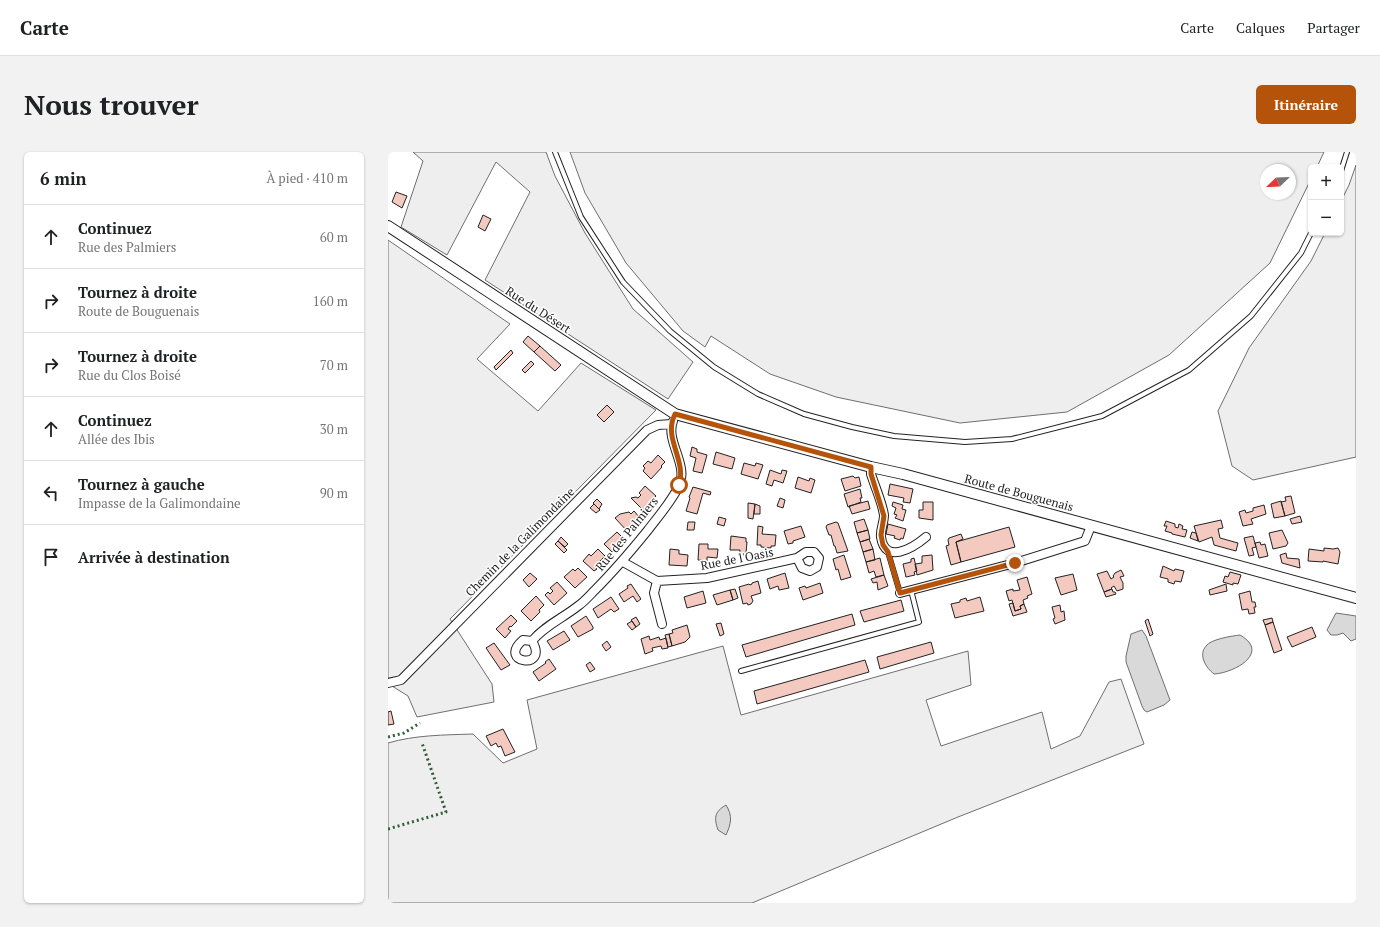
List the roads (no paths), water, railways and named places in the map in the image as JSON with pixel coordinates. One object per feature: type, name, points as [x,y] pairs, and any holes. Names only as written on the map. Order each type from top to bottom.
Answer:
[{"type":"street","name":"Rue du Désert","points":[[388,226],[675,414]]},
{"type":"street","points":[[671,424],[675,414]]},
{"type":"street","name":"Route de Bouguenais","points":[[675,414],[871,467],[903,474],[1356,598]]},
{"type":"street","name":"Rue des Palmiers","points":[[532,641],[538,634],[579,606],[623,562],[656,519],[679,485],[682,478],[681,469],[673,439],[671,424]]},
{"type":"street","name":"Chemin de la Galimondaine","points":[[388,683],[401,680],[647,430],[658,425],[671,424]]},
{"type":"street","points":[[871,467],[871,474],[884,516],[881,535],[883,545],[888,552],[894,553],[915,546],[926,537]]},
{"type":"street","points":[[900,593],[1015,563],[1085,541],[1091,526]]},
{"type":"street","name":"Rue de l'Oasis","points":[[657,581],[707,578],[797,558]]},
{"type":"street","points":[[623,562],[657,581],[654,592],[662,624]]},
{"type":"lane","points":[[555,152],[581,217],[623,282],[670,331],[714,367],[758,394],[804,414],[852,427],[894,436],[965,442],[1012,439],[1102,416],[1189,370],[1251,316],[1301,254],[1310,236]]},
{"type":"lane","points":[[1343,164],[1347,152]]},
{"type":"lane","points":[[888,552],[900,593]]},
{"type":"lane","points":[[741,671],[919,622],[911,590]]}]
